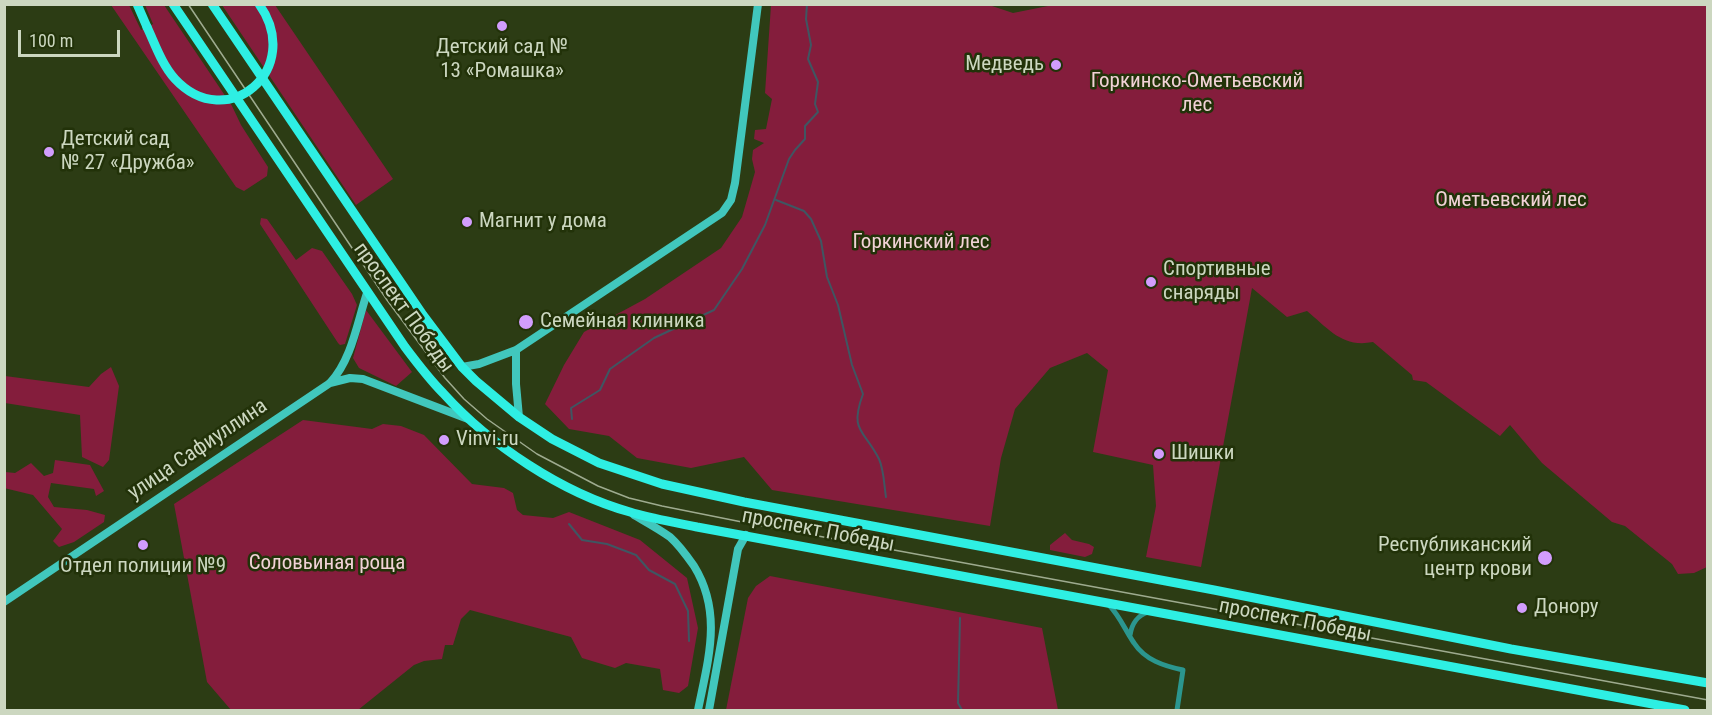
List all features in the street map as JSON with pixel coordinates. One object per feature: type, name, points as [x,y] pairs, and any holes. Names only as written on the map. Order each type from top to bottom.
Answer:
[{"type":"main road","points":[[137,4],[159,54],[175,79],[191,92],[208,99],[231,99],[246,94],[267,72],[274,45],[266,14],[259,4]]},
{"type":"main road","name":"проспект Победы","points":[[173,4],[405,347],[443,393],[469,419],[531,467],[564,485],[628,512],[1149,612],[1685,711]]},
{"type":"main road","name":"проспект Победы","points":[[212,4],[423,315],[462,367],[482,387],[519,417],[552,440],[599,463],[632,476],[672,487],[756,504],[1203,587],[1511,649],[1707,683]]},
{"type":"street","points":[[462,367],[479,364],[516,350],[722,213],[731,200],[735,183],[758,4]]},
{"type":"street","name":"улица Сафиуллина","points":[[4,602],[330,383],[339,373],[346,359],[367,293]]},
{"type":"street","points":[[516,350],[519,417]]},
{"type":"street","points":[[330,383],[350,378],[363,379],[469,419]]},
{"type":"street","points":[[628,512],[671,538],[688,557],[702,579],[710,605],[711,631],[710,649],[698,711]]},
{"type":"street","points":[[709,711],[738,549],[746,535]]},
{"type":"street","points":[[1108,604],[1121,618],[1140,650],[1150,659],[1168,667],[1183,670],[1177,711]]},
{"type":"street","points":[[1130,635],[1133,623],[1141,615],[1149,612]]},
{"type":"green space","points":[[1058,4],[1707,5],[1707,567],[1694,573],[1678,574],[1672,564],[1625,526],[1612,522],[1542,463],[1510,425],[1500,436],[1426,382],[1413,380],[1412,375],[1373,342],[1344,340],[1307,311],[1287,317],[1252,288],[1201,567],[1146,557],[1156,506],[1153,465],[1093,452],[1108,370],[1087,353],[1050,368],[1015,409],[1001,458],[990,526],[772,490],[744,457],[691,468],[637,458],[609,436],[569,429],[545,404],[564,365],[584,332],[645,299],[721,248],[742,217],[755,172],[752,159],[753,150],[764,143],[754,139],[755,130],[766,129],[772,99],[765,93],[771,5],[989,5],[1013,13]]},
{"type":"green space","points":[[111,5],[129,5],[141,30],[153,24],[145,5],[164,5],[232,106],[241,125],[268,167],[267,176],[244,191],[236,187]]},
{"type":"green space","points":[[222,5],[275,5],[393,179],[356,205]]},
{"type":"green space","points":[[261,218],[267,219],[296,260],[312,248],[322,251],[352,294],[357,305],[345,344],[338,343],[260,224]]},
{"type":"green space","points":[[366,310],[412,372],[396,386],[359,368],[353,358]]},
{"type":"green space","points":[[111,367],[119,386],[109,460],[103,467],[82,457],[80,415],[5,403],[5,376],[89,387]]},
{"type":"green space","name":"Соловьиная роща","points":[[303,420],[372,429],[383,424],[401,426],[424,435],[472,484],[504,488],[513,493],[517,510],[523,515],[553,518],[569,512],[640,540],[687,578],[698,628],[688,686],[679,693],[663,690],[660,669],[626,663],[615,668],[582,658],[571,637],[470,610],[461,619],[453,645],[445,645],[442,659],[424,661],[414,665],[358,710],[231,710],[207,682],[174,504]]},
{"type":"green space","points":[[55,460],[90,465],[104,491],[96,496],[94,489],[51,483],[48,497],[54,507],[87,510],[105,515],[104,522],[74,542],[59,547],[53,541],[62,529],[33,495],[4,488],[5,472],[15,473],[31,463],[44,476],[53,473]]},
{"type":"green space","points":[[1065,533],[1072,540],[1094,547],[1092,554],[1085,557],[1050,550],[1050,545]]},
{"type":"green space","points":[[770,576],[1042,628],[1058,710],[726,710],[748,598],[756,586]]},
{"type":"waterway","points":[[572,419],[571,408],[600,390],[610,369],[654,338],[714,310],[742,269],[765,225],[789,159],[805,139],[805,126],[818,112],[815,104],[818,82],[808,59],[811,45],[806,19],[807,4]]},
{"type":"waterway","points":[[776,200],[804,211],[811,219],[821,241],[827,277],[838,305],[852,365],[863,394],[857,416],[858,423],[881,463],[886,497]]},
{"type":"waterway","points":[[569,524],[582,540],[607,544],[636,555],[649,570],[675,584],[688,611],[689,641]]},
{"type":"waterway","points":[[960,618],[958,703],[962,710]]},
{"type":"tram line","points":[[188,4],[387,300],[445,378],[487,419],[537,454],[598,486],[629,498],[742,522],[1708,700]]},
{"type":"place","name":"Детский сад № 13 «Ромашка»","points":[[502,26]]},
{"type":"place","name":"Медведь","points":[[1056,65]]},
{"type":"place","name":"Детский сад № 27 «Дружба»","points":[[49,152]]},
{"type":"place","name":"Магнит у дома","points":[[467,222]]},
{"type":"place","name":"Спортивные снаряды","points":[[1151,282]]},
{"type":"place","name":"Семейная клиника","points":[[526,322]]},
{"type":"place","name":"Vinvi.ru","points":[[444,440]]},
{"type":"place","name":"Шишки","points":[[1159,454]]},
{"type":"place","name":"Отдел полиции №9","points":[[143,545]]},
{"type":"place","name":"Республиканский центр крови","points":[[1545,558]]},
{"type":"place","name":"Донору","points":[[1522,608]]},
{"type":"park label","name":"Горкинско-Ометьевский лес","points":[[1197,94]]},
{"type":"park label","name":"Ометьевский лес","points":[[1511,201]]},
{"type":"park label","name":"Горкинский лес","points":[[921,243]]}]
